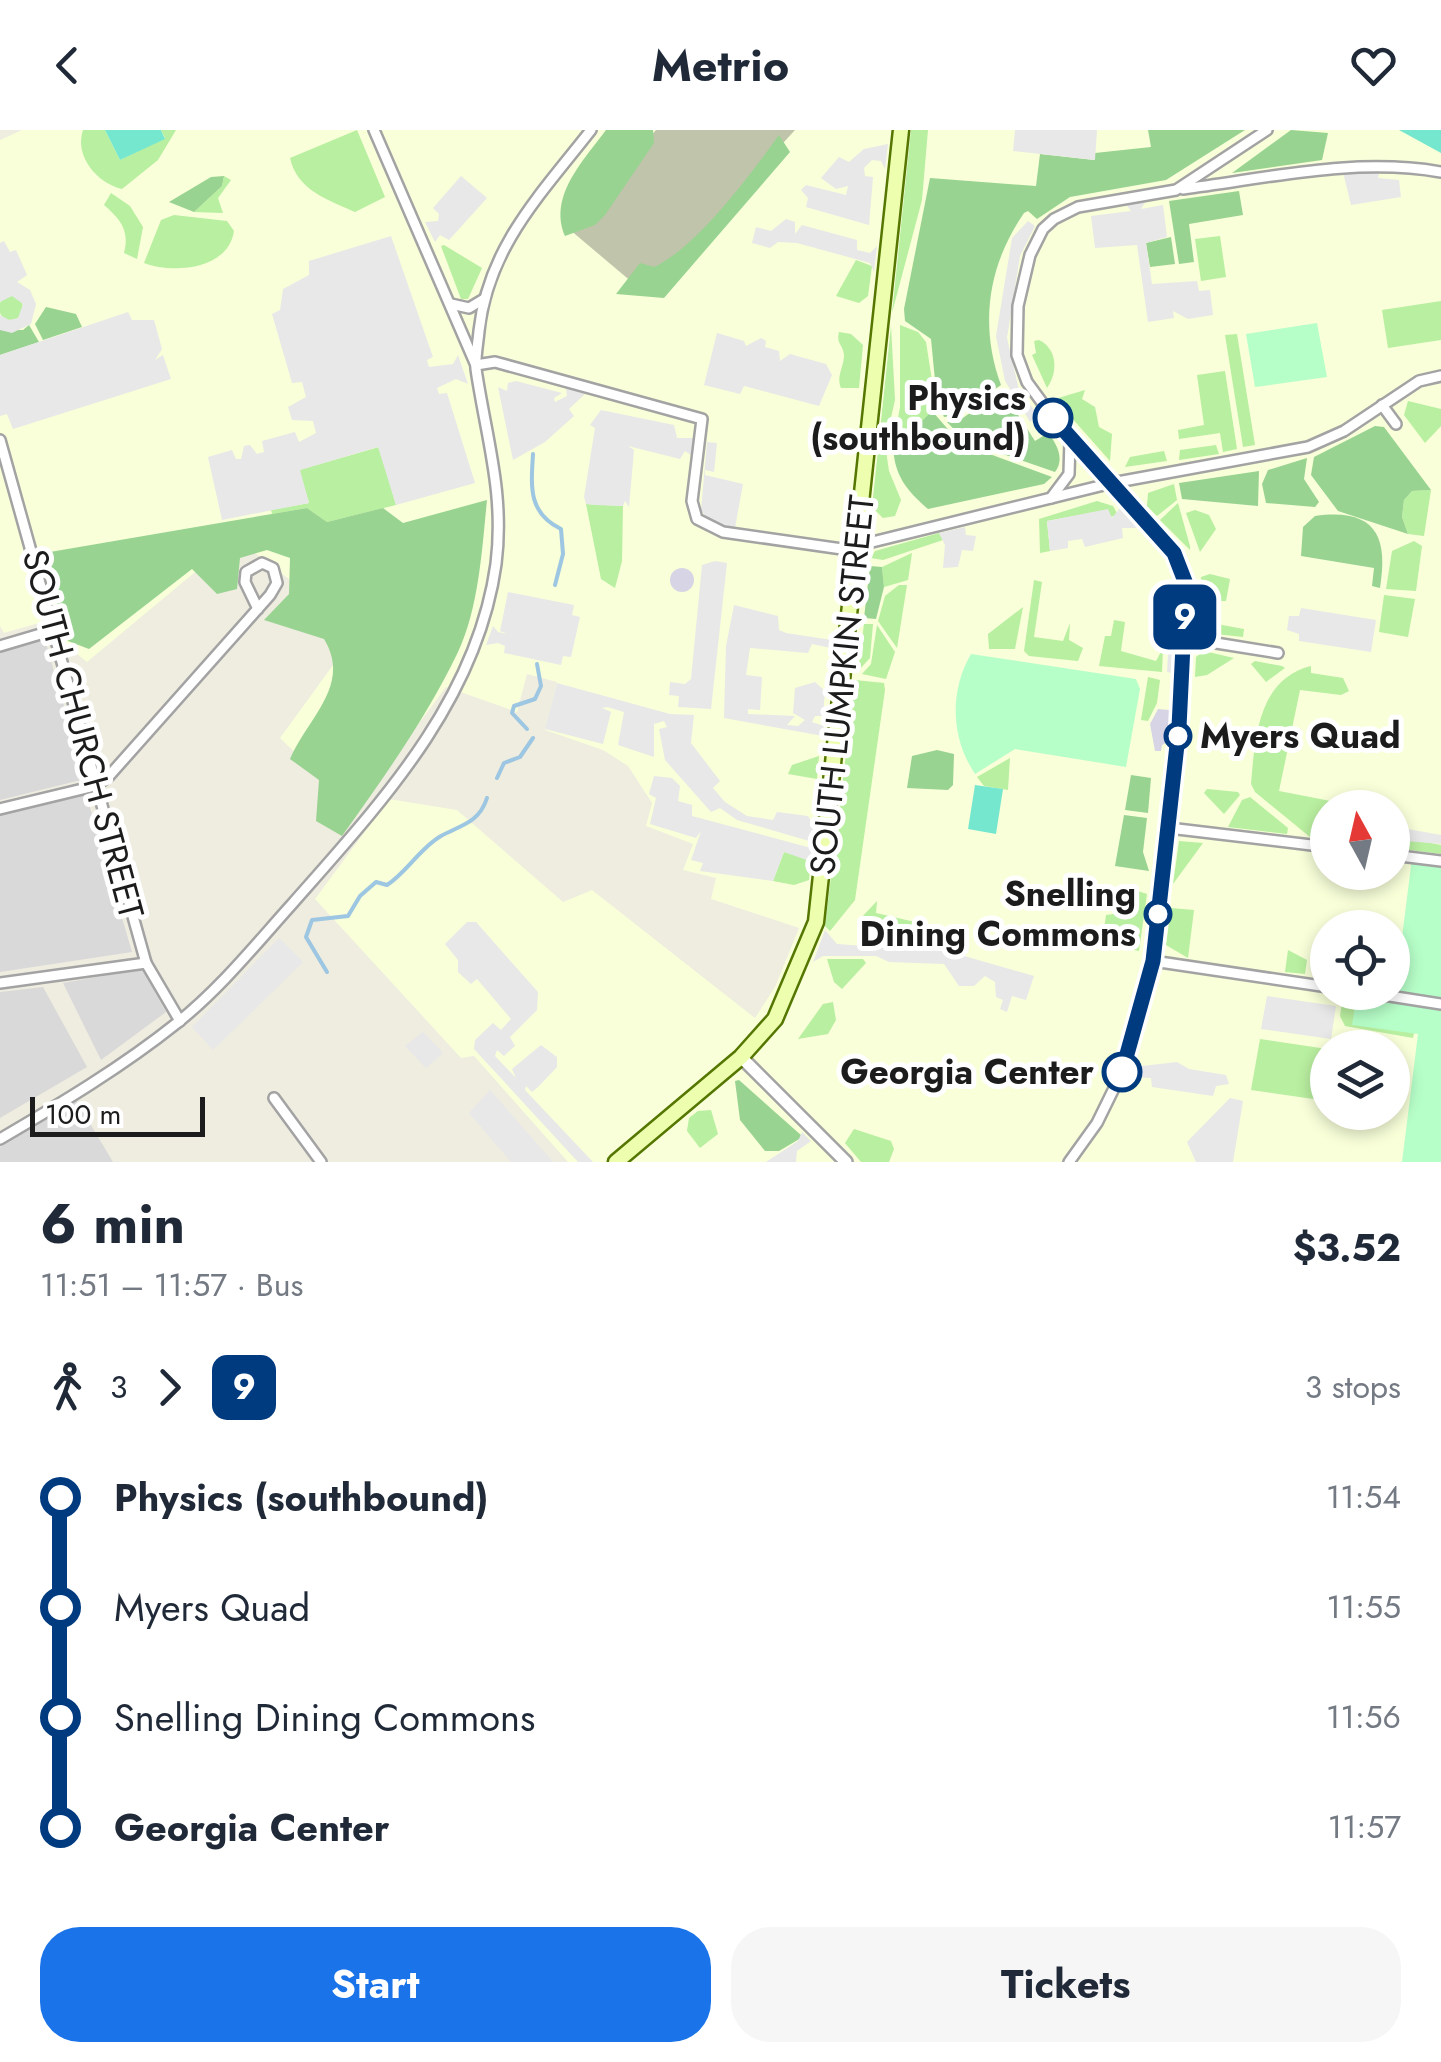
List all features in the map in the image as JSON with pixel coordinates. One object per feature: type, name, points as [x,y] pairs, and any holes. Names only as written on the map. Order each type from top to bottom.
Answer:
[{"type":"main road","name":"SOUTH LUMPKIN STREET","points":[[616,1162],[741,1057],[775,1019],[816,922],[901,130]]},
{"type":"street","points":[[0,1140],[180,1021],[238,965],[356,831],[424,744],[462,680],[487,609],[497,543],[494,452],[476,366],[374,130]]},
{"type":"street","points":[[476,366],[484,299],[516,222],[590,130]]},
{"type":"street","points":[[1176,190],[1268,130]]},
{"type":"street","points":[[1069,1162],[1097,1123],[1124,1068],[1153,961],[1185,638],[1183,569],[1036,396],[1017,355],[1016,322],[1030,255],[1043,229],[1078,206],[1339,167],[1387,165],[1441,172]]},
{"type":"street","points":[[450,304],[468,308],[484,299]]},
{"type":"street","points":[[476,366],[494,362],[702,419],[692,501],[698,520],[723,532],[826,547],[856,546],[1112,484],[1298,450],[1344,431],[1418,382],[1441,376]]},
{"type":"street","points":[[1382,405],[1396,424]]},
{"type":"street","points":[[1050,500],[1069,474],[1069,437]]},
{"type":"street","name":"SOUTH CHURCH STREET","points":[[0,440],[146,962],[180,1021]]},
{"type":"street","points":[[0,809],[95,786],[109,776],[258,609],[277,583],[274,568],[262,563],[246,572],[245,582],[258,609]]},
{"type":"street","points":[[0,646],[54,630]]},
{"type":"street","points":[[1185,638],[1278,654]]},
{"type":"street","points":[[1169,828],[1310,845]]},
{"type":"street","points":[[1410,857],[1441,861]]},
{"type":"street","points":[[1153,961],[1310,984]]},
{"type":"street","points":[[0,983],[146,962]]},
{"type":"street","points":[[1410,999],[1441,1004]]},
{"type":"street","points":[[741,1057],[846,1162]]},
{"type":"street","points":[[274,1098],[321,1162]]},
{"type":"shaded area","points":[[22,130],[1441,130],[1441,1162],[568,1162],[474,1056],[461,1058],[315,899],[389,799],[457,810],[563,902],[592,890],[755,1018],[775,987],[799,928],[711,899],[716,878],[683,870],[693,844],[646,826],[652,803],[628,766],[603,750],[545,730],[557,682],[527,674],[517,712],[446,687],[354,810],[280,738],[357,632],[236,538],[87,662],[39,623],[4,633],[0,626],[0,140]]},
{"type":"shaded area","points":[[105,130],[161,130],[165,139],[120,160]]},
{"type":"shaded area","points":[[656,130],[795,130],[646,294],[569,229]]},
{"type":"shaded area","points":[[1015,130],[1097,130],[1095,160],[1013,151]]},
{"type":"shaded area","points":[[1399,130],[1441,130],[1441,153]]},
{"type":"shaded area","points":[[888,144],[885,169],[881,161],[872,160],[864,168],[865,176],[873,177],[869,225],[806,207],[808,198],[801,190],[806,185],[846,195],[848,186],[836,189],[821,178],[839,157],[849,162],[864,149]]},
{"type":"shaded area","points":[[1343,172],[1379,173],[1378,178],[1399,180],[1401,197],[1351,205]]},
{"type":"shaded area","points":[[461,176],[487,198],[449,240],[440,235],[435,242],[425,222],[438,221],[439,214],[433,208]]},
{"type":"shaded area","points":[[1146,201],[1141,209],[1163,205],[1167,237],[1146,243],[1152,284],[1197,281],[1199,291],[1210,290],[1213,315],[1188,319],[1173,311],[1174,318],[1148,322],[1137,245],[1095,248],[1091,216],[1131,211],[1126,204]]},
{"type":"shaded area","points":[[786,219],[795,222],[795,234],[802,225],[857,240],[857,250],[870,253],[877,246],[874,272],[870,263],[797,243],[778,242],[770,248],[752,243],[756,227],[771,231]]},
{"type":"shaded area","points":[[1028,221],[1035,226],[1020,256],[1007,338],[1019,390],[1038,415],[1030,422],[1005,381],[996,336],[1012,238]]},
{"type":"shaded area","points":[[391,236],[433,357],[427,360],[429,367],[453,364],[458,355],[468,384],[456,379],[437,388],[439,394],[447,393],[475,483],[396,505],[378,447],[300,470],[309,503],[222,520],[208,457],[232,450],[236,459],[241,459],[244,446],[250,445],[257,454],[264,452],[262,441],[295,432],[299,442],[316,433],[313,421],[292,420],[288,407],[306,397],[302,382],[292,383],[272,314],[280,310],[283,289],[309,275],[309,261]]},
{"type":"shaded area","points":[[4,241],[10,252],[16,250],[27,275],[17,282],[30,290],[36,304],[31,324],[12,333],[0,330],[0,315],[9,320],[18,318],[23,304],[12,296],[0,302],[0,243]]},
{"type":"shaded area","points":[[128,312],[132,320],[154,320],[162,349],[155,360],[163,355],[171,379],[13,429],[7,414],[0,416],[0,355]]},
{"type":"shaded area","points":[[717,333],[744,341],[746,346],[761,338],[766,341],[765,347],[779,351],[780,361],[790,354],[826,364],[832,375],[819,406],[744,386],[740,394],[704,385]]},
{"type":"shaded area","points":[[516,381],[562,393],[554,398],[555,402],[567,396],[566,388],[585,394],[569,409],[574,416],[545,442],[513,460],[498,387],[507,391],[508,383]]},
{"type":"shaded area","points":[[601,410],[674,425],[677,438],[693,438],[691,455],[685,451],[680,459],[628,446],[634,450],[629,507],[625,501],[623,506],[586,504],[595,428],[590,425]]},
{"type":"shaded area","points":[[707,442],[717,443],[714,472],[705,470],[705,475],[743,484],[735,528],[708,520],[701,510]]},
{"type":"shaded area","points":[[1120,508],[1137,528],[1122,528],[1123,538],[1085,547],[1082,539],[1068,541],[1068,548],[1050,551],[1047,521],[1108,509],[1112,518]]},
{"type":"shaded area","points":[[965,527],[966,535],[976,536],[973,551],[962,550],[958,567],[943,568],[945,545],[939,533]]},
{"type":"shaded area","points":[[727,563],[711,709],[678,707],[679,696],[669,695],[670,682],[685,684],[691,679],[702,565]]},
{"type":"shaded area","points":[[682,568],[691,571],[691,589],[682,592],[673,589],[670,580],[673,571]]},
{"type":"shaded area","points":[[508,592],[574,605],[572,615],[580,617],[571,657],[563,656],[561,665],[504,653],[505,646],[498,643],[486,645],[493,626],[498,632],[507,634],[500,631]]},
{"type":"shaded area","points":[[1171,604],[1179,604],[1176,674],[1167,672]]},
{"type":"shaded area","points":[[734,605],[778,616],[779,630],[786,633],[832,640],[831,648],[812,644],[808,653],[750,648],[746,675],[762,677],[760,710],[748,709],[748,714],[795,716],[787,725],[798,726],[805,720],[793,713],[795,688],[815,682],[825,691],[823,716],[815,716],[812,722],[824,726],[823,736],[724,718],[726,646]]},
{"type":"shaded area","points":[[1301,608],[1376,620],[1371,652],[1299,641],[1299,634],[1287,630],[1289,616],[1299,616]]},
{"type":"shaded area","points":[[45,640],[85,779],[0,800],[0,652]]},
{"type":"shaded area","points":[[557,683],[670,714],[694,715],[691,743],[720,781],[713,788],[725,802],[747,816],[773,820],[777,812],[808,816],[813,824],[818,821],[816,843],[737,820],[720,808],[711,812],[665,760],[659,729],[667,727],[664,721],[654,724],[654,757],[618,745],[624,712],[607,707],[602,708],[611,712],[603,744],[545,729]]},
{"type":"shaded area","points":[[1158,709],[1174,715],[1172,740],[1162,745],[1161,751],[1155,751],[1150,724]]},
{"type":"shaded area","points":[[654,776],[672,778],[680,786],[678,801],[692,805],[692,816],[811,848],[817,845],[815,863],[784,852],[773,881],[700,871],[703,863],[691,860],[701,831],[696,838],[650,824],[656,798],[649,794]]},
{"type":"shaded area","points":[[975,785],[1003,789],[996,834],[968,829]]},
{"type":"shaded area","points":[[86,794],[132,952],[0,972],[0,815]]},
{"type":"shaded area","points":[[1410,829],[1441,835],[1441,844],[1410,841]]},
{"type":"shaded area","points":[[467,922],[476,922],[538,992],[537,1010],[510,1037],[515,1046],[504,1056],[497,1050],[495,1056],[516,1078],[512,1069],[541,1045],[557,1057],[557,1067],[538,1087],[532,1092],[526,1086],[525,1090],[593,1162],[578,1162],[474,1049],[475,1040],[493,1023],[501,1030],[511,1019],[477,979],[471,984],[458,972],[458,960],[445,944]]},
{"type":"shaded area","points":[[825,930],[837,944],[932,951],[944,945],[947,951],[1034,976],[1026,1000],[1012,996],[1007,1012],[1000,1009],[1003,1000],[996,997],[995,982],[985,976],[974,986],[959,986],[944,964],[889,962],[876,956],[823,956],[813,962]]},
{"type":"shaded area","points":[[279,938],[303,962],[213,1050],[192,1027]]},
{"type":"shaded area","points":[[142,969],[166,1012],[101,1060],[63,983]]},
{"type":"shaded area","points":[[43,987],[87,1067],[0,1118],[0,992]]},
{"type":"shaded area","points":[[1267,996],[1310,1002],[1310,1010],[1335,1010],[1332,1030],[1310,1030],[1310,1036],[1261,1029]]},
{"type":"shaded area","points":[[423,1032],[443,1053],[426,1068],[405,1046]]},
{"type":"shaded area","points":[[1136,1057],[1142,1066],[1177,1062],[1189,1069],[1226,1075],[1229,1084],[1216,1086],[1213,1096],[1152,1087],[1151,1078],[1129,1077]]},
{"type":"shaded area","points":[[490,1090],[553,1162],[511,1162],[469,1113]]},
{"type":"shaded area","points":[[1230,1098],[1243,1101],[1233,1162],[1196,1162],[1187,1142]]},
{"type":"shaded area","points":[[76,1100],[113,1162],[0,1162],[0,1147]]},
{"type":"shaded area","points":[[802,1132],[811,1141],[797,1151],[796,1162],[766,1162],[798,1141]]},
{"type":"green space","points":[[83,130],[105,130],[120,160],[165,138],[161,130],[176,130],[158,160],[122,189],[104,181],[90,167],[82,149]]},
{"type":"green space","points":[[357,130],[385,197],[355,212],[307,186],[290,158]]},
{"type":"green space","points":[[606,130],[653,130],[654,143],[605,215],[595,225],[565,236],[561,207],[565,193]]},
{"type":"green space","points":[[911,130],[928,130],[922,200],[892,313]]},
{"type":"green space","points":[[1148,130],[1245,130],[1166,180],[1070,197],[1037,219],[1028,211],[1024,213],[1002,253],[991,296],[990,340],[1001,385],[958,415],[944,417],[937,401],[931,339],[905,321],[904,309],[930,178],[1036,186],[1040,154],[1094,160],[1095,153],[1151,147]]},
{"type":"green space","points":[[1291,130],[1328,133],[1322,160],[1232,173]]},
{"type":"green space","points":[[779,135],[790,152],[664,298],[616,294],[640,263],[654,267],[688,244],[738,189]]},
{"type":"green space","points":[[224,176],[231,180],[218,198],[223,213],[194,212],[222,186]]},
{"type":"green space","points":[[224,176],[222,186],[194,212],[169,202],[211,177]]},
{"type":"green space","points":[[1239,191],[1243,215],[1189,224],[1194,262],[1179,264],[1169,201]]},
{"type":"green space","points":[[111,193],[130,206],[143,227],[137,259],[124,253],[126,238],[122,226],[104,205]]},
{"type":"green space","points":[[174,215],[227,221],[234,231],[230,244],[211,261],[198,266],[169,268],[144,263],[161,220]]},
{"type":"green space","points":[[1220,236],[1226,277],[1201,281],[1195,239]]},
{"type":"green space","points":[[1171,237],[1175,264],[1150,267],[1146,243]]},
{"type":"green space","points":[[441,246],[482,268],[468,299],[461,299]]},
{"type":"green space","points":[[856,260],[872,266],[868,296],[859,303],[836,296]]},
{"type":"green space","points":[[11,296],[20,299],[20,317],[11,320],[2,317],[-1,308],[2,299]]},
{"type":"green space","points":[[1441,301],[1441,340],[1388,348],[1382,310]]},
{"type":"green space","points":[[46,307],[76,314],[82,327],[43,340],[35,324]]},
{"type":"green space","points":[[1317,323],[1327,377],[1255,387],[1246,334]]},
{"type":"green space","points":[[29,325],[39,342],[0,355],[0,330],[23,330]]},
{"type":"green space","points":[[900,325],[918,332],[926,342],[937,412],[931,411],[920,435],[899,439],[893,445],[900,407]]},
{"type":"green space","points":[[891,326],[895,400],[885,444],[889,471],[901,500],[895,516],[883,518],[872,507]]},
{"type":"green space","points":[[839,332],[851,334],[863,345],[859,388],[841,388],[844,355]]},
{"type":"green space","points":[[1237,334],[1255,445],[1243,447],[1225,335]]},
{"type":"green space","points":[[1039,340],[1053,355],[1053,375],[1047,388],[1032,355],[1036,353],[1034,341]]},
{"type":"green space","points":[[1225,371],[1237,449],[1223,452],[1220,433],[1179,439],[1178,430],[1204,425],[1197,375]]},
{"type":"green space","points":[[1002,390],[1035,441],[1048,433],[1054,442],[1060,457],[1055,472],[965,441],[947,422],[960,420]]},
{"type":"green space","points":[[1085,390],[1082,399],[1095,407],[1099,427],[1112,434],[1110,461],[1055,399]]},
{"type":"green space","points":[[1408,401],[1441,409],[1441,426],[1425,443],[1404,415]]},
{"type":"green space","points":[[932,411],[960,443],[1052,477],[1044,484],[928,509],[903,481],[893,445],[899,439],[920,435],[920,423]]},
{"type":"green space","points":[[1375,426],[1384,427],[1431,490],[1412,491],[1404,500],[1402,517],[1408,534],[1338,511],[1311,475],[1314,457]]},
{"type":"green space","points":[[1216,445],[1219,454],[1179,460],[1180,450]]},
{"type":"green space","points":[[379,447],[396,505],[327,522],[307,508],[272,514],[271,510],[309,503],[299,470]]},
{"type":"green space","points":[[1164,451],[1167,461],[1125,467],[1130,457]]},
{"type":"green space","points":[[1307,458],[1304,479],[1319,502],[1315,507],[1266,503],[1262,484],[1268,470]]},
{"type":"green space","points":[[1259,471],[1258,506],[1182,499],[1179,483]]},
{"type":"green space","points":[[1174,484],[1177,500],[1157,516],[1147,506],[1148,493]]},
{"type":"green space","points":[[1431,490],[1424,536],[1408,534],[1402,517],[1404,500],[1412,491]]},
{"type":"green space","points":[[487,500],[475,597],[458,652],[419,723],[342,836],[316,821],[319,780],[290,759],[330,686],[331,656],[324,639],[264,620],[289,594],[290,558],[267,550],[240,558],[237,589],[217,594],[192,569],[89,649],[68,641],[47,569],[50,552],[307,508],[327,522],[383,508],[403,523]]},
{"type":"green space","points":[[1097,501],[1113,506],[1118,515],[1110,517],[1108,510],[1047,521],[1050,551],[1040,553],[1039,519]]},
{"type":"green space","points":[[1178,503],[1190,546],[1190,550],[1160,520]]},
{"type":"green space","points":[[586,504],[623,506],[622,561],[615,588],[601,579]]},
{"type":"green space","points":[[1195,510],[1209,515],[1216,529],[1200,552],[1186,513]]},
{"type":"green space","points":[[1315,516],[1351,516],[1373,529],[1382,553],[1380,588],[1372,586],[1374,568],[1301,556],[1303,527]]},
{"type":"green space","points":[[939,533],[943,540],[883,560],[871,558],[875,551]]},
{"type":"green space","points":[[1414,541],[1422,546],[1416,591],[1386,589],[1392,551]]},
{"type":"green space","points":[[912,553],[908,580],[884,587],[882,567]]},
{"type":"green space","points":[[870,566],[882,567],[884,587],[876,619],[864,618]]},
{"type":"green space","points":[[1210,574],[1230,579],[1226,601],[1214,601],[1211,623],[1244,629],[1243,637],[1207,633],[1199,627],[1201,577]]},
{"type":"green space","points":[[1034,580],[1042,582],[1034,637],[1063,641],[1070,623],[1069,640],[1083,648],[1078,661],[1029,656],[1024,651]]},
{"type":"green space","points":[[899,585],[907,585],[897,648],[878,621],[885,596]]},
{"type":"green space","points":[[1384,595],[1415,599],[1408,637],[1379,632]]},
{"type":"green space","points":[[1023,607],[1015,649],[989,649],[988,634]]},
{"type":"green space","points":[[1114,620],[1125,622],[1121,651],[1156,661],[1163,648],[1162,672],[1099,666],[1105,636],[1111,636]]},
{"type":"green space","points":[[864,624],[873,624],[870,658],[858,671]]},
{"type":"green space","points":[[877,625],[895,652],[886,679],[862,674],[871,664]]},
{"type":"green space","points":[[1204,651],[1234,658],[1207,675],[1195,677],[1196,657]]},
{"type":"green space","name":"Myers Quad","points":[[971,654],[1136,679],[1140,689],[1126,767],[1015,749],[975,774],[961,745],[956,715],[959,684]]},
{"type":"green space","points":[[1255,661],[1285,668],[1266,682],[1251,664]]},
{"type":"green space","points":[[1311,666],[1311,673],[1343,678],[1349,691],[1341,695],[1300,690],[1279,791],[1310,797],[1310,837],[1255,792],[1251,784],[1263,713],[1280,683]]},
{"type":"green space","points":[[1148,677],[1160,680],[1157,703],[1148,721],[1141,720]]},
{"type":"green space","points":[[855,680],[884,683],[885,690],[855,900],[830,931],[825,926]]},
{"type":"green space","points":[[937,750],[954,754],[953,785],[948,790],[907,788],[912,756]]},
{"type":"green space","points":[[819,756],[817,779],[788,774],[792,765]]},
{"type":"green space","points":[[1010,758],[1008,790],[984,786],[977,777]]},
{"type":"green space","points":[[1131,775],[1151,778],[1148,813],[1125,810]]},
{"type":"green space","points":[[1207,789],[1240,795],[1224,814],[1204,793]]},
{"type":"green space","points":[[1250,797],[1288,828],[1287,834],[1228,827],[1242,800]]},
{"type":"green space","points":[[1124,815],[1147,818],[1143,852],[1149,871],[1115,866]]},
{"type":"green space","points":[[1179,841],[1203,843],[1173,884]]},
{"type":"green space","points":[[1410,841],[1441,845],[1441,854],[1410,850]]},
{"type":"green space","points":[[784,852],[811,859],[809,880],[794,885],[773,881]]},
{"type":"green space","points":[[1412,858],[1441,862],[1441,1162],[1402,1162],[1406,1130],[1410,1130],[1418,1034],[1352,1025],[1354,1010],[1410,1010],[1410,910],[1405,910]]},
{"type":"green space","points":[[1122,886],[1147,894],[1139,951],[1114,946],[1103,937],[1106,915],[1122,913],[1118,902],[1108,904],[1110,892]]},
{"type":"green space","points":[[877,901],[876,913],[928,925],[927,933],[933,937],[931,948],[857,942],[861,918]]},
{"type":"green space","points":[[1171,908],[1194,910],[1188,958],[1166,945]]},
{"type":"green space","points":[[1288,950],[1307,960],[1305,974],[1285,972]]},
{"type":"green space","points":[[827,959],[863,959],[866,963],[842,989],[834,982]]},
{"type":"green space","points":[[833,1002],[836,1020],[828,1034],[798,1039],[823,1004]]},
{"type":"green space","points":[[1341,1010],[1418,1013],[1413,1038],[1410,1030],[1345,1026]]},
{"type":"green space","points":[[1260,1039],[1310,1046],[1310,1099],[1251,1090]]},
{"type":"green space","points":[[739,1080],[801,1138],[779,1151],[765,1151],[740,1120],[735,1081]]},
{"type":"green space","points":[[711,1110],[718,1134],[700,1148],[687,1131],[689,1118],[698,1111]]},
{"type":"green space","points":[[854,1129],[891,1141],[894,1149],[889,1162],[861,1162],[845,1143]]},
{"type":"waterway","points":[[533,454],[532,488],[537,507],[550,523],[561,529],[563,554],[555,585]]},
{"type":"waterway","points":[[527,729],[512,713],[514,706],[535,699],[541,686],[537,664]]},
{"type":"waterway","points":[[497,778],[504,763],[520,757],[533,738]]},
{"type":"waterway","points":[[327,972],[306,937],[312,920],[348,916],[360,896],[376,882],[387,885],[394,880],[433,841],[474,818],[487,798]]},
{"type":"bus line","name":"9","points":[[1053,418],[1174,553],[1186,584],[1179,727],[1153,961],[1142,1012],[1122,1072]]},
{"type":"place","name":"Physics (southbound)","points":[[1053,418]]},
{"type":"place","name":"Myers Quad","points":[[1178,736]]},
{"type":"place","name":"Snelling Dining Commons","points":[[1158,914]]},
{"type":"place","name":"Georgia Center","points":[[1122,1072]]}]
